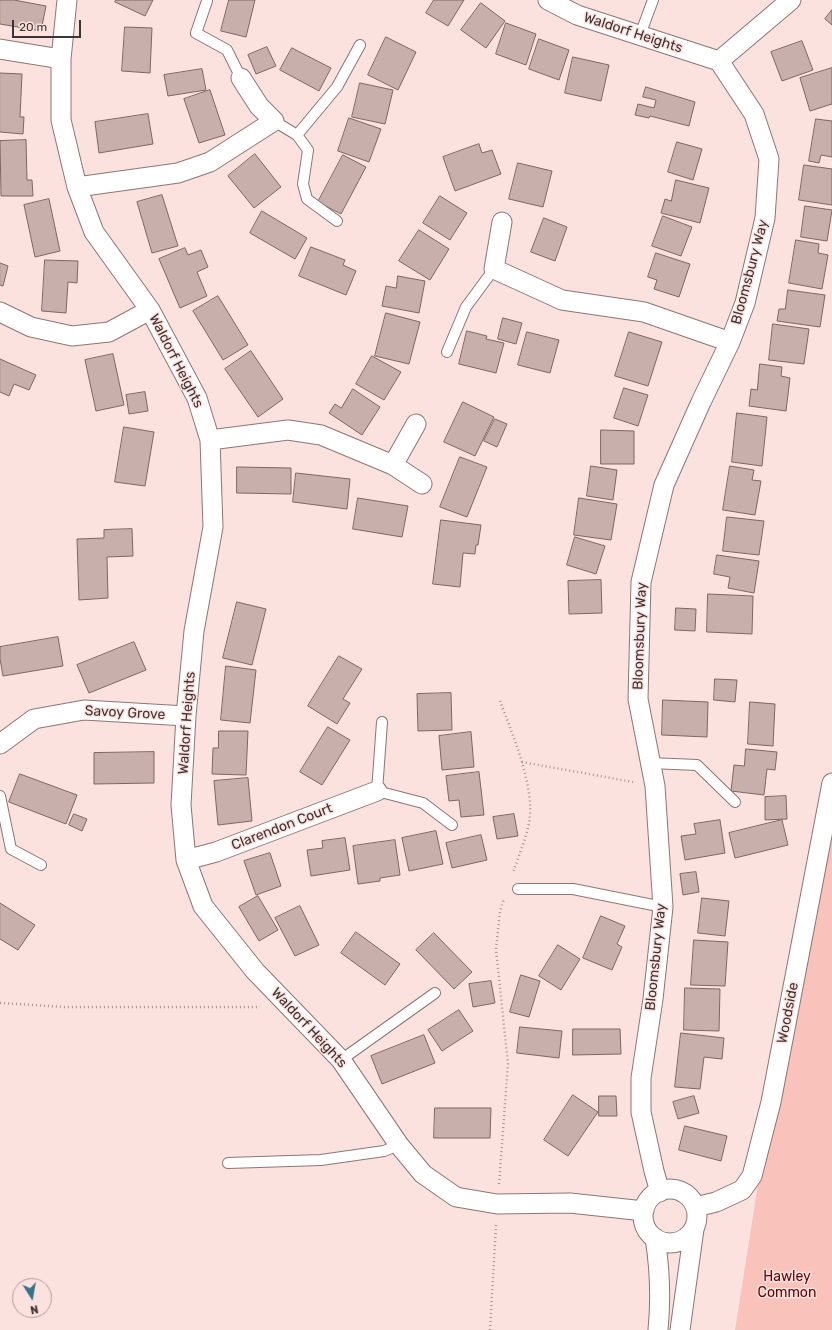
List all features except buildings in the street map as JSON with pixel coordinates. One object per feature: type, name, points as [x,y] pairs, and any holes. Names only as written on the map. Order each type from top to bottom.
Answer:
[{"type":"street","name":"Waldorf Heights","points":[[67,0],[61,58],[61,120],[77,187],[94,232],[150,310],[197,398],[210,440],[213,526],[194,631],[186,716],[181,805],[186,860],[203,906],[255,971],[341,1060],[399,1145],[423,1174],[456,1197],[497,1204],[570,1202],[644,1211]]},
{"type":"street","name":"Waldorf Heights","points":[[548,0],[577,15],[719,61]]},
{"type":"street","points":[[719,61],[791,0]]},
{"type":"street","points":[[0,49],[61,58]]},
{"type":"street","name":"Bloomsbury Way","points":[[660,1192],[641,1112],[641,1078],[653,999],[663,907],[655,786],[638,699],[641,582],[664,485],[730,342],[745,303],[765,218],[768,159],[754,114],[719,61]]},
{"type":"street","points":[[77,187],[178,173],[210,162],[274,121],[259,106],[241,78]]},
{"type":"street","points":[[502,222],[494,269],[562,300],[644,312],[730,342]]},
{"type":"street","points":[[0,312],[31,327],[72,336],[109,332],[150,310]]},
{"type":"street","points":[[393,465],[416,424]]},
{"type":"street","points":[[210,440],[288,430],[321,435],[393,465],[422,484]]},
{"type":"street","name":"Savoy Grove","points":[[0,744],[34,720],[84,710],[186,716]]},
{"type":"street","name":"Woodside","points":[[696,1207],[716,1202],[742,1190],[752,1176],[771,1102],[832,784]]},
{"type":"street","name":"Clarendon Court","points":[[186,860],[216,852],[377,791]]},
{"type":"street","points":[[680,1330],[697,1215],[696,1207],[682,1192],[675,1190],[660,1192],[652,1197],[644,1211],[643,1217],[647,1229],[655,1238],[663,1242],[672,1243],[680,1241],[688,1236],[694,1229]]},
{"type":"street","points":[[655,1238],[659,1263],[660,1295],[658,1330]]},
{"type":"lane","points":[[640,35],[653,0]]},
{"type":"lane","points":[[207,1],[196,33],[226,50],[241,78]]},
{"type":"lane","points":[[297,135],[337,87],[360,45]]},
{"type":"lane","points":[[274,121],[297,135],[308,150],[303,184],[307,198],[337,222]]},
{"type":"lane","points":[[447,352],[466,307],[494,269]]},
{"type":"lane","points":[[382,722],[377,791],[424,803],[452,825]]},
{"type":"lane","points":[[650,763],[696,765],[735,802]]},
{"type":"lane","points":[[0,796],[11,849],[41,865]]},
{"type":"lane","points":[[518,889],[573,889],[663,907]]},
{"type":"lane","points":[[341,1060],[435,993]]},
{"type":"lane","points":[[228,1163],[321,1160],[384,1151],[399,1145]]},
{"type":"path","points":[[500,701],[522,762],[530,800],[529,823],[512,874]]},
{"type":"path","points":[[522,762],[655,786]]},
{"type":"path","points":[[490,1330],[497,1204],[508,1064],[496,949],[500,911],[505,896]]},
{"type":"path","points":[[0,1003],[64,1007],[290,1008]]},
{"type":"green space","name":"Hawley Common","points":[[832,772],[832,1330],[735,1330],[771,1102]]}]
